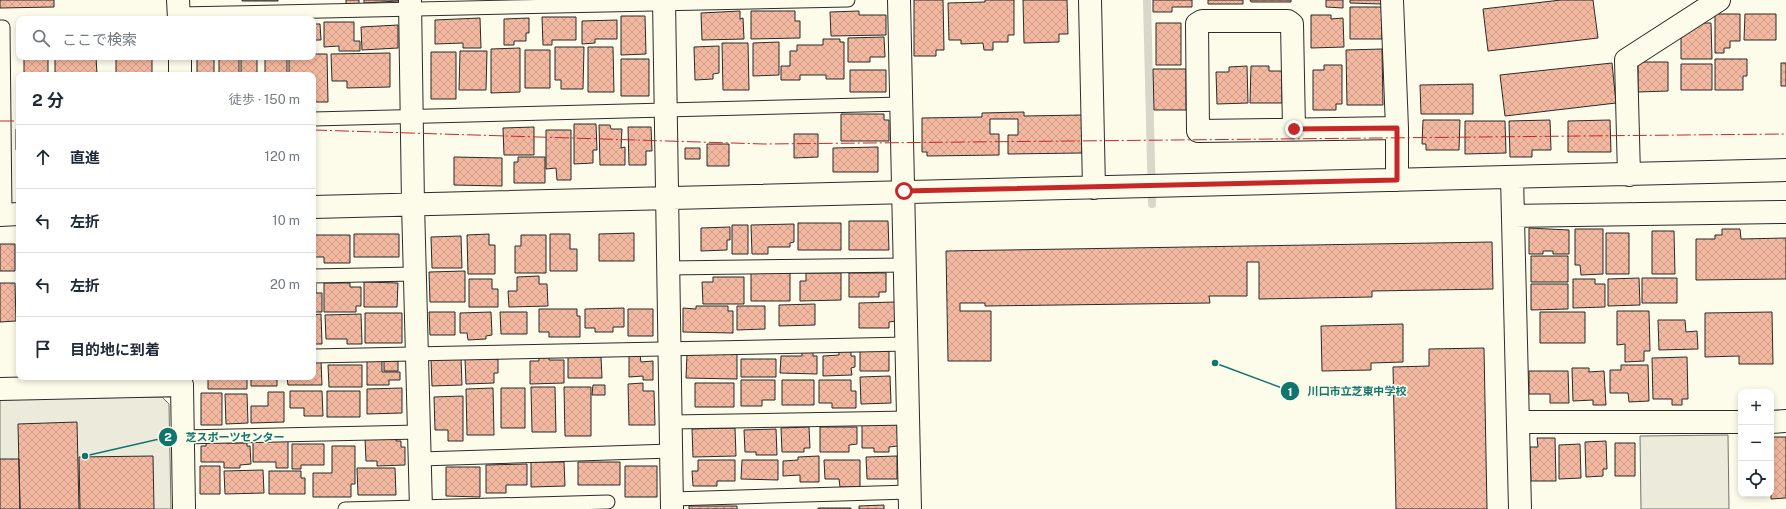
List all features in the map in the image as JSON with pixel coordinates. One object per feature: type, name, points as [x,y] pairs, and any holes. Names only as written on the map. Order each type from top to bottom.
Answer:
[{"type":"street","points":[[899,0],[910,500]]},
{"type":"street","points":[[1090,0],[1094,188]]},
{"type":"street","points":[[1392,0],[1397,128],[1397,180]]},
{"type":"street","points":[[1629,175],[1626,60],[1697,6],[1718,0]]},
{"type":"street","points":[[664,2],[672,504]]},
{"type":"street","points":[[410,4],[413,116],[413,204],[421,508]]},
{"type":"street","points":[[1294,129],[1292,24],[1288,21],[1202,21],[1197,24],[1198,131],[1397,128]]},
{"type":"street","points":[[180,60],[180,72]]},
{"type":"street","points":[[316,207],[1786,170]]},
{"type":"street","points":[[1512,177],[1520,509]]},
{"type":"street","points":[[1514,216],[1786,212]]},
{"type":"street","points":[[0,389],[186,381],[182,437],[184,509]]},
{"type":"street","points":[[1518,422],[1738,422]]},
{"type":"street","points":[[1774,422],[1786,422]]},
{"type":"lane","points":[[178,11],[410,4],[848,0]]},
{"type":"lane","points":[[0,27],[3,27],[8,214]]},
{"type":"lane","points":[[316,118],[902,104]]},
{"type":"lane","points":[[668,268],[906,265]]},
{"type":"lane","points":[[316,276],[415,274]]},
{"type":"lane","points":[[316,356],[907,344]]},
{"type":"lane","points":[[671,422],[908,418]]},
{"type":"lane","points":[[182,437],[419,432]]},
{"type":"lane","points":[[420,459],[671,451]]},
{"type":"lane","points":[[672,504],[910,500]]},
{"type":"lane","points":[[345,509],[608,502]]},
{"type":"shaded area","points":[[162,397],[169,404],[171,509],[0,509],[0,399]]},
{"type":"shaded area","points":[[1728,435],[1729,509],[1641,509],[1640,436]]},
{"type":"building","points":[[0,0],[54,0],[54,7],[0,8]]},
{"type":"building","points":[[278,0],[278,1],[242,1]]},
{"type":"building","points":[[346,0],[359,0],[359,4],[346,4]]},
{"type":"building","points":[[364,0],[398,0],[398,1],[364,3]]},
{"type":"building","points":[[914,0],[943,0],[944,50],[936,50],[936,56],[914,56]]},
{"type":"building","points":[[985,0],[1014,0],[1014,35],[1008,35],[1008,42],[993,42],[993,50],[984,50],[983,43],[961,44],[961,40],[949,40],[948,3],[985,2]]},
{"type":"building","points":[[1023,0],[1067,0],[1068,34],[1059,34],[1059,42],[1024,43]]},
{"type":"building","points":[[1153,0],[1192,0],[1192,7],[1172,7],[1172,12],[1153,12]]},
{"type":"building","points":[[1208,0],[1243,0],[1243,4],[1208,4]]},
{"type":"building","points":[[1250,0],[1291,0],[1291,2],[1251,2]]},
{"type":"building","points":[[1326,0],[1343,0],[1343,8],[1326,7]]},
{"type":"building","points":[[1350,0],[1381,0],[1381,4],[1350,3]]},
{"type":"building","points":[[1561,0],[1593,0],[1598,38],[1488,51],[1483,9]]},
{"type":"building","points":[[1350,7],[1382,7],[1382,39],[1350,39]]},
{"type":"building","points":[[740,11],[740,19],[743,18],[744,39],[702,40],[701,13]]},
{"type":"building","points":[[751,11],[795,11],[795,21],[800,21],[800,38],[751,39]]},
{"type":"building","points":[[859,11],[859,15],[886,15],[886,35],[831,36],[830,12]]},
{"type":"building","points":[[1715,14],[1740,14],[1740,41],[1730,41],[1730,48],[1724,48],[1724,53],[1715,53]]},
{"type":"building","points":[[1745,14],[1776,14],[1776,40],[1744,40]]},
{"type":"building","points":[[1311,15],[1331,15],[1331,19],[1343,18],[1344,47],[1311,48]]},
{"type":"building","points":[[621,16],[645,16],[646,54],[621,55]]},
{"type":"building","points":[[542,17],[576,17],[576,40],[552,40],[552,45],[543,45]]},
{"type":"building","points":[[480,18],[481,48],[463,48],[463,43],[435,44],[435,20]]},
{"type":"building","points":[[529,18],[529,33],[526,33],[526,41],[514,41],[514,45],[504,45],[504,19]]},
{"type":"building","points":[[617,20],[617,39],[595,39],[595,43],[582,44],[582,21]]},
{"type":"building","points":[[324,22],[354,22],[354,41],[360,41],[360,51],[339,51],[339,46],[324,47]]},
{"type":"building","points":[[1156,23],[1181,23],[1181,65],[1156,65]]},
{"type":"building","points":[[1691,23],[1711,23],[1712,59],[1681,59],[1681,33]]},
{"type":"building","points":[[316,24],[320,24],[321,40],[316,40]]},
{"type":"building","points":[[398,25],[398,48],[362,50],[361,27]]},
{"type":"building","points":[[884,37],[885,57],[870,57],[870,62],[848,62],[848,38]]},
{"type":"building","points":[[823,39],[840,39],[840,42],[844,42],[844,79],[826,79],[826,75],[800,75],[800,80],[781,80],[781,66],[790,66],[790,51],[797,51],[797,45],[823,45]]},
{"type":"building","points":[[779,42],[779,75],[753,76],[753,43]]},
{"type":"building","points":[[722,43],[748,43],[749,90],[723,90]]},
{"type":"building","points":[[719,46],[719,73],[713,74],[713,79],[695,80],[694,47]]},
{"type":"building","points":[[555,47],[584,47],[583,89],[561,89],[561,80],[555,80]]},
{"type":"building","points":[[588,47],[613,47],[614,92],[588,92]]},
{"type":"building","points":[[520,48],[520,92],[491,93],[491,49]]},
{"type":"building","points":[[1382,49],[1383,105],[1347,105],[1346,50]]},
{"type":"building","points":[[525,50],[550,50],[550,88],[525,88]]},
{"type":"building","points":[[460,51],[487,51],[486,90],[459,90]]},
{"type":"building","points":[[431,52],[456,52],[456,99],[431,99]]},
{"type":"building","points":[[390,53],[390,87],[347,88],[347,81],[332,81],[331,54]]},
{"type":"building","points":[[316,54],[327,54],[328,102],[316,102],[316,72],[289,72],[289,60],[316,60]]},
{"type":"building","points":[[621,59],[649,59],[649,96],[621,96]]},
{"type":"building","points":[[1715,59],[1747,59],[1747,76],[1743,76],[1743,90],[1715,90]]},
{"type":"building","points":[[24,60],[48,60],[48,72],[24,72]]},
{"type":"building","points":[[55,60],[96,60],[97,72],[55,72]]},
{"type":"building","points":[[116,60],[152,60],[152,72],[116,72]]},
{"type":"building","points":[[197,60],[214,60],[214,72],[197,72]]},
{"type":"building","points":[[219,60],[239,60],[239,72],[219,72]]},
{"type":"building","points":[[241,60],[257,60],[257,72],[241,72]]},
{"type":"building","points":[[265,60],[287,60],[287,72],[265,72]]},
{"type":"building","points":[[1638,62],[1668,62],[1668,91],[1638,92]]},
{"type":"building","points":[[1612,63],[1616,103],[1505,116],[1500,75]]},
{"type":"building","points":[[1781,63],[1786,63],[1786,86],[1781,86]]},
{"type":"building","points":[[1681,64],[1712,64],[1712,90],[1681,90]]},
{"type":"building","points":[[1324,65],[1342,65],[1342,104],[1336,104],[1336,110],[1313,110],[1313,70],[1324,70]]},
{"type":"building","points":[[1247,66],[1248,103],[1217,104],[1216,72],[1229,72],[1229,67]]},
{"type":"building","points":[[1251,66],[1269,66],[1269,71],[1282,71],[1282,103],[1250,103]]},
{"type":"building","points":[[1153,69],[1186,69],[1186,110],[1154,110]]},
{"type":"building","points":[[850,70],[886,70],[886,92],[850,92]]},
{"type":"building","points":[[1473,84],[1473,114],[1421,114],[1420,85]]},
{"type":"building","points":[[1024,112],[1024,116],[1084,115],[1084,147],[1082,147],[1082,153],[1008,154],[1008,135],[1018,135],[1018,119],[990,119],[990,134],[999,134],[999,155],[927,156],[927,152],[922,152],[922,118],[982,117],[982,113]]},
{"type":"building","points":[[841,114],[884,114],[884,120],[889,120],[889,141],[841,141]]},
{"type":"building","points":[[1423,120],[1460,120],[1459,150],[1426,150],[1426,144],[1422,144]]},
{"type":"building","points":[[1550,120],[1551,150],[1532,150],[1532,157],[1510,157],[1509,121]]},
{"type":"building","points":[[1610,120],[1611,152],[1568,152],[1568,121]]},
{"type":"building","points":[[1465,121],[1505,121],[1506,153],[1465,154]]},
{"type":"building","points":[[574,124],[596,124],[597,150],[593,150],[593,163],[574,164]]},
{"type":"building","points":[[599,125],[610,125],[611,129],[622,129],[621,148],[625,147],[625,165],[600,165]]},
{"type":"building","points":[[534,127],[534,155],[504,155],[503,128]]},
{"type":"building","points":[[628,127],[651,127],[652,151],[646,151],[646,165],[629,165]]},
{"type":"building","points":[[546,130],[571,130],[571,180],[557,180],[556,168],[546,169]]},
{"type":"building","points":[[794,134],[818,134],[818,157],[794,158]]},
{"type":"building","points":[[707,144],[729,144],[729,166],[707,166]]},
{"type":"building","points":[[878,147],[878,172],[833,172],[833,148]]},
{"type":"building","points":[[685,148],[700,148],[700,159],[685,159]]},
{"type":"building","points":[[454,157],[502,158],[502,186],[454,185]]},
{"type":"building","points":[[518,157],[545,157],[545,183],[514,183],[514,162],[518,162]]},
{"type":"building","points":[[849,221],[888,221],[889,250],[849,250]]},
{"type":"building","points":[[798,223],[841,223],[841,250],[798,250]]},
{"type":"building","points":[[794,224],[794,242],[790,243],[790,247],[768,247],[768,254],[752,254],[751,225]]},
{"type":"building","points":[[732,225],[748,225],[748,254],[732,254]]},
{"type":"building","points":[[730,227],[730,240],[727,240],[727,250],[701,251],[701,228]]},
{"type":"building","points":[[1529,228],[1569,230],[1569,254],[1553,254],[1553,251],[1543,251],[1543,254],[1529,254]]},
{"type":"building","points":[[1575,229],[1603,229],[1603,274],[1581,275],[1580,265],[1575,265]]},
{"type":"building","points":[[1722,229],[1740,229],[1741,239],[1786,238],[1786,279],[1696,280],[1696,239],[1715,239],[1715,235],[1722,235]]},
{"type":"building","points":[[1652,231],[1674,231],[1675,274],[1652,274]]},
{"type":"building","points":[[634,233],[634,261],[599,261],[599,234]]},
{"type":"building","points":[[1606,233],[1629,233],[1629,274],[1606,274]]},
{"type":"building","points":[[354,234],[399,234],[399,257],[354,257]]},
{"type":"building","points":[[489,234],[489,245],[495,245],[495,274],[468,274],[467,235]]},
{"type":"building","points":[[550,234],[570,234],[570,249],[577,249],[577,271],[550,271]]},
{"type":"building","points":[[316,235],[350,235],[350,263],[324,263],[324,257],[316,257]]},
{"type":"building","points":[[521,235],[546,235],[546,273],[515,273],[515,246],[521,246]]},
{"type":"building","points":[[461,236],[462,268],[432,268],[431,237]]},
{"type":"building","points":[[1492,242],[1493,289],[1372,291],[1372,297],[1259,299],[1259,262],[1247,262],[1247,296],[1209,296],[1210,303],[985,306],[985,303],[960,303],[960,311],[991,311],[991,361],[948,361],[946,251]]},
{"type":"building","points":[[0,244],[15,244],[15,271],[0,271]]},
{"type":"building","points":[[1531,256],[1568,256],[1568,282],[1531,282]]},
{"type":"building","points":[[465,271],[465,302],[430,302],[429,272]]},
{"type":"building","points":[[751,273],[790,273],[790,301],[751,301]]},
{"type":"building","points":[[806,273],[841,273],[841,300],[800,301],[800,281],[806,281]]},
{"type":"building","points":[[849,273],[886,273],[886,292],[879,292],[879,297],[849,297]]},
{"type":"building","points":[[539,276],[539,284],[547,284],[548,306],[509,307],[508,291],[517,291],[517,277]]},
{"type":"building","points":[[713,277],[744,277],[744,304],[703,304],[702,282],[713,282]]},
{"type":"building","points":[[1639,278],[1640,305],[1608,306],[1608,279]]},
{"type":"building","points":[[1642,278],[1677,278],[1677,303],[1642,303]]},
{"type":"building","points":[[469,279],[492,279],[492,289],[498,289],[498,307],[469,307]]},
{"type":"building","points":[[1573,279],[1595,279],[1595,284],[1605,284],[1605,307],[1573,308]]},
{"type":"building","points":[[364,282],[398,283],[397,307],[364,307]]},
{"type":"building","points":[[0,283],[15,283],[16,321],[0,322]]},
{"type":"building","points":[[324,283],[350,283],[350,287],[361,287],[361,306],[356,306],[356,312],[324,312]]},
{"type":"building","points":[[1531,284],[1568,284],[1568,309],[1531,310]]},
{"type":"building","points":[[316,293],[322,293],[322,312],[316,312]]},
{"type":"building","points":[[895,302],[896,321],[889,322],[889,328],[859,328],[859,303]]},
{"type":"building","points":[[815,304],[815,325],[779,326],[779,305]]},
{"type":"building","points":[[696,306],[728,306],[728,311],[733,311],[733,333],[683,332],[683,308],[696,309]]},
{"type":"building","points":[[737,306],[765,306],[765,329],[737,330]]},
{"type":"building","points":[[624,308],[624,327],[613,327],[613,332],[595,332],[595,328],[585,328],[585,309]]},
{"type":"building","points":[[539,309],[577,309],[577,316],[580,316],[580,337],[549,337],[549,332],[539,332]]},
{"type":"building","points":[[628,309],[653,309],[653,336],[628,336]]},
{"type":"building","points":[[1617,311],[1649,311],[1650,351],[1644,351],[1644,361],[1625,362],[1625,344],[1617,345]]},
{"type":"building","points":[[429,312],[455,312],[455,335],[430,335]]},
{"type":"building","points":[[491,312],[492,335],[486,336],[486,339],[468,340],[467,333],[460,333],[460,313]]},
{"type":"building","points":[[500,312],[527,312],[527,334],[501,334]]},
{"type":"building","points":[[1540,312],[1585,312],[1585,343],[1540,343]]},
{"type":"building","points":[[1772,312],[1773,364],[1739,364],[1739,356],[1705,357],[1705,313]]},
{"type":"building","points":[[365,313],[402,313],[402,343],[365,343]]},
{"type":"building","points":[[321,314],[322,344],[316,344],[316,315]]},
{"type":"building","points":[[361,314],[362,344],[347,344],[347,339],[326,339],[325,315]]},
{"type":"building","points":[[1658,320],[1685,320],[1686,332],[1697,331],[1698,349],[1659,350]]},
{"type":"building","points":[[1403,324],[1403,362],[1371,363],[1371,370],[1322,371],[1321,326]]},
{"type":"building","points":[[1484,348],[1487,509],[1396,509],[1393,367],[1429,366],[1429,349]]},
{"type":"building","points":[[839,350],[851,350],[851,356],[855,356],[855,367],[851,368],[852,375],[823,376],[823,356],[839,355]]},
{"type":"building","points":[[860,351],[889,351],[889,371],[860,371]]},
{"type":"building","points":[[802,352],[813,352],[813,356],[817,356],[817,374],[780,373],[781,356],[802,356]]},
{"type":"building","points":[[687,354],[737,354],[737,379],[686,378]]},
{"type":"building","points":[[629,355],[640,355],[641,362],[653,361],[653,380],[643,380],[643,376],[629,377]]},
{"type":"building","points":[[539,357],[549,357],[549,360],[564,360],[564,383],[530,384],[530,361],[539,361]]},
{"type":"building","points":[[568,357],[601,357],[602,378],[568,378]]},
{"type":"building","points":[[1687,357],[1688,399],[1682,399],[1682,405],[1672,405],[1672,399],[1653,399],[1652,358]]},
{"type":"building","points":[[461,358],[462,385],[432,386],[431,359]]},
{"type":"building","points":[[465,359],[498,359],[498,373],[494,373],[494,383],[466,384]]},
{"type":"building","points":[[741,359],[776,359],[776,377],[741,377]]},
{"type":"building","points":[[367,360],[382,360],[382,372],[400,372],[400,380],[389,380],[389,385],[367,385]]},
{"type":"building","points":[[321,361],[322,385],[288,385],[287,380],[316,380],[316,362]]},
{"type":"building","points":[[384,361],[398,361],[398,371],[384,371]]},
{"type":"building","points":[[328,365],[362,365],[362,387],[329,387]]},
{"type":"building","points":[[1621,365],[1648,365],[1649,401],[1629,402],[1628,393],[1610,393],[1610,370],[1621,370]]},
{"type":"building","points":[[1572,368],[1589,368],[1589,372],[1604,371],[1606,405],[1593,405],[1593,400],[1573,401]]},
{"type":"building","points":[[1529,371],[1568,371],[1569,403],[1550,403],[1550,394],[1529,394]]},
{"type":"building","points":[[890,376],[891,403],[861,404],[860,377]]},
{"type":"building","points":[[208,380],[247,380],[247,389],[208,389]]},
{"type":"building","points":[[251,380],[277,380],[277,386],[251,386]]},
{"type":"building","points":[[741,380],[775,380],[775,400],[762,400],[762,406],[741,406]]},
{"type":"building","points":[[782,380],[814,380],[814,405],[782,405]]},
{"type":"building","points":[[819,380],[851,380],[851,391],[856,391],[856,408],[832,408],[832,403],[819,403]]},
{"type":"building","points":[[643,383],[643,391],[654,391],[655,425],[629,425],[628,384]]},
{"type":"building","points":[[695,383],[734,383],[734,407],[695,407]]},
{"type":"building","points":[[593,385],[605,385],[605,395],[592,395]]},
{"type":"building","points":[[531,387],[555,387],[556,432],[532,432]]},
{"type":"building","points":[[564,387],[591,387],[591,436],[565,436]]},
{"type":"building","points":[[402,388],[402,413],[367,414],[367,389]]},
{"type":"building","points":[[493,388],[494,435],[467,435],[466,389]]},
{"type":"building","points":[[501,388],[525,388],[525,428],[501,428]]},
{"type":"building","points":[[290,391],[322,391],[323,416],[304,416],[304,408],[290,408]]},
{"type":"building","points":[[327,391],[360,391],[360,417],[327,417]]},
{"type":"building","points":[[268,392],[284,392],[284,422],[251,423],[251,406],[268,406]]},
{"type":"building","points":[[201,393],[222,393],[222,425],[201,425]]},
{"type":"building","points":[[225,394],[247,394],[248,423],[226,424]]},
{"type":"building","points":[[463,396],[463,441],[448,441],[448,430],[435,430],[434,397]]},
{"type":"building","points":[[77,422],[79,509],[20,509],[18,424]]},
{"type":"building","points":[[862,424],[898,424],[898,446],[889,447],[889,452],[874,452],[874,448],[862,448]]},
{"type":"building","points":[[809,427],[810,448],[804,448],[804,452],[782,452],[781,428]]},
{"type":"building","points":[[820,427],[857,427],[857,444],[849,445],[849,452],[820,452]]},
{"type":"building","points":[[735,428],[736,456],[693,457],[692,429]]},
{"type":"building","points":[[776,429],[777,455],[756,455],[756,452],[745,452],[744,430]]},
{"type":"building","points":[[1774,437],[1786,437],[1786,498],[1771,499],[1771,497],[1774,497]]},
{"type":"building","points":[[365,438],[396,438],[396,441],[401,441],[401,447],[405,447],[405,465],[377,466],[377,461],[366,461]]},
{"type":"building","points":[[1537,438],[1555,438],[1556,481],[1531,481],[1530,447],[1538,447]]},
{"type":"building","points":[[206,440],[226,440],[226,443],[247,443],[247,446],[250,446],[251,464],[240,465],[240,468],[224,468],[224,462],[201,462],[201,446],[206,446]]},
{"type":"building","points":[[253,440],[288,440],[288,468],[276,468],[276,462],[253,462]]},
{"type":"building","points":[[1606,441],[1607,469],[1603,469],[1603,476],[1586,477],[1585,442]]},
{"type":"building","points":[[1615,443],[1635,443],[1635,476],[1615,476]]},
{"type":"building","points":[[292,444],[324,444],[324,465],[301,465],[301,469],[292,469]]},
{"type":"building","points":[[1580,444],[1581,478],[1559,479],[1559,445]]},
{"type":"building","points":[[332,446],[355,446],[355,484],[351,484],[351,497],[313,497],[313,473],[332,473]]},
{"type":"building","points":[[153,456],[154,509],[80,509],[79,457]]},
{"type":"building","points":[[819,456],[819,482],[800,482],[800,475],[783,476],[783,461],[798,460],[798,457]]},
{"type":"building","points":[[897,456],[897,479],[867,479],[866,457]]},
{"type":"building","points":[[0,459],[19,459],[20,509],[0,509]]},
{"type":"building","points":[[698,460],[735,460],[735,481],[717,481],[717,486],[693,486],[692,471],[698,471]]},
{"type":"building","points":[[742,460],[778,460],[778,480],[741,479]]},
{"type":"building","points":[[824,460],[860,460],[860,487],[840,487],[839,479],[825,479]]},
{"type":"building","points":[[531,462],[564,462],[565,486],[531,487]]},
{"type":"building","points":[[578,462],[620,462],[620,485],[578,485]]},
{"type":"building","points":[[527,464],[527,485],[506,485],[506,493],[486,493],[486,465]]},
{"type":"building","points":[[200,466],[220,466],[220,494],[200,494]]},
{"type":"building","points":[[625,466],[657,466],[657,497],[625,497]]},
{"type":"building","points":[[446,467],[480,467],[480,497],[446,496]]},
{"type":"building","points":[[357,468],[395,468],[396,495],[358,495]]},
{"type":"building","points":[[263,470],[264,493],[225,494],[224,471]]},
{"type":"building","points":[[269,471],[301,471],[301,478],[305,478],[305,494],[269,494]]},
{"type":"building","points":[[884,505],[884,509],[859,509],[859,506]]},
{"type":"building","points":[[689,506],[737,506],[737,509],[689,509]]},
{"type":"building","points":[[851,508],[851,509],[818,509]]},
{"type":"waterway","points":[[1147,0],[1152,204]]},
{"type":"power","points":[[0,121],[16,121]]},
{"type":"power","points":[[316,130],[764,144],[1786,134]]},
{"type":"place","name":"川口市立芝東中学校","points":[[1215,363]]},
{"type":"place","name":"芝スポーツセンター","points":[[85,456]]},
{"type":"route","points":[[904,191],[1094,188],[1397,180],[1397,128],[1294,129]]}]
